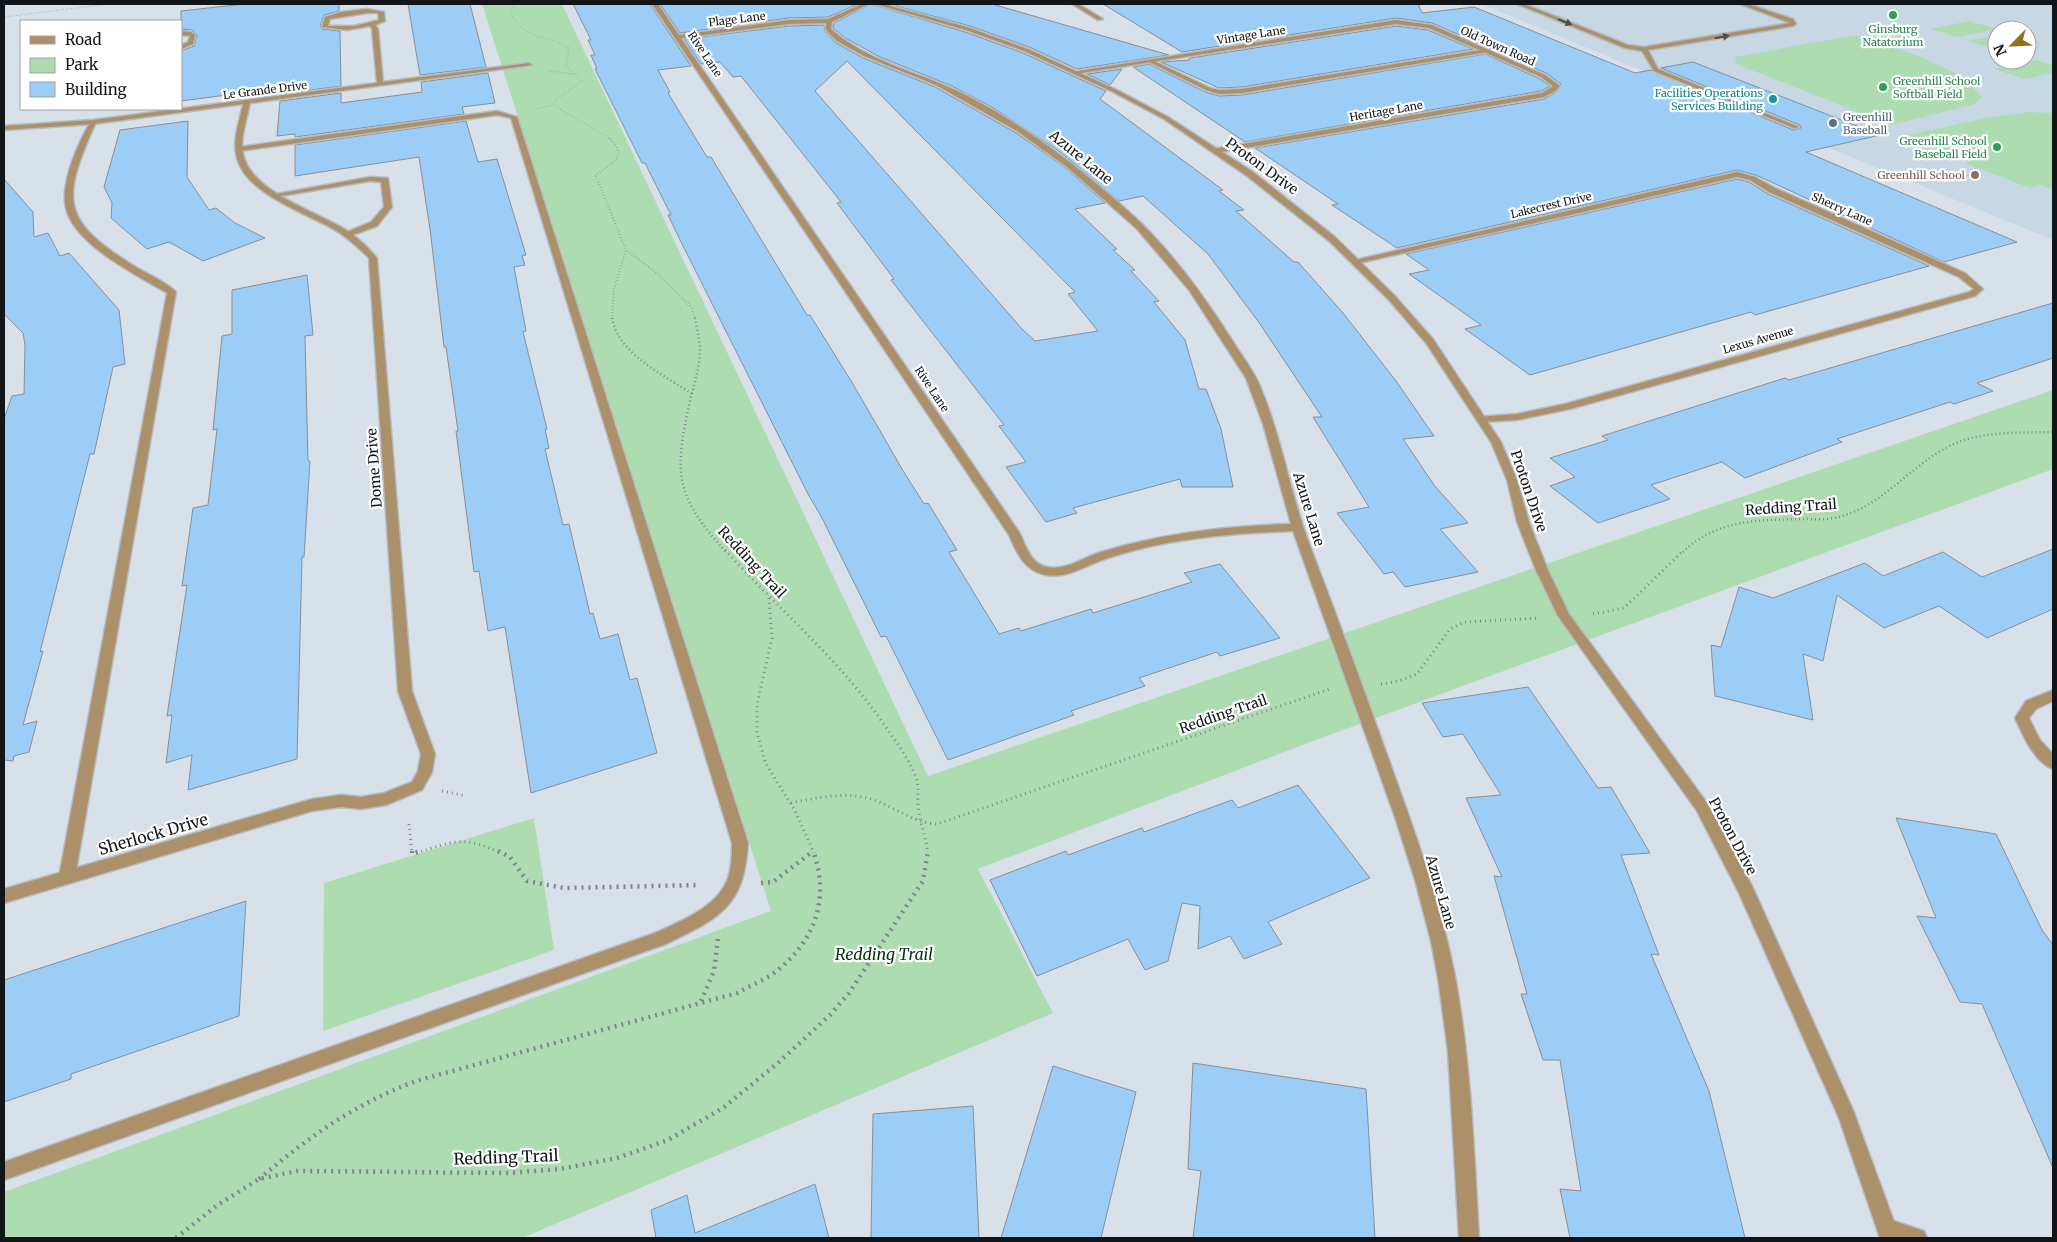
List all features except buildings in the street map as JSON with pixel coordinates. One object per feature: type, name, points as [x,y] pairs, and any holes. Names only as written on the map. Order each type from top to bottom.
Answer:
[{"type":"street","name":"Rive Lane","points":[[654,4],[1015,535],[1025,559],[1044,571],[1064,571],[1085,561],[1176,536],[1248,528],[1297,527]]},
{"type":"street","points":[[829,21],[866,4]]},
{"type":"street","name":"Proton Drive","points":[[885,4],[968,29],[1026,50],[1075,72],[1166,118],[1216,151],[1303,215],[1392,297],[1430,341],[1496,442],[1530,541],[1564,616],[1702,807],[1746,891],[1847,1116],[1889,1234]]},
{"type":"street","points":[[1075,4],[1100,19]]},
{"type":"street","points":[[1520,4],[1627,46],[1644,49],[1793,24],[1791,20],[1744,4]]},
{"type":"street","points":[[367,11],[381,12],[382,21],[372,25],[340,29],[325,27],[327,18],[341,14],[367,11]]},
{"type":"street","name":"Plage Lane","points":[[678,37],[789,22],[829,21]]},
{"type":"street","name":"Azure Lane","points":[[829,21],[828,29],[847,45],[939,84],[989,111],[1065,160],[1140,228],[1185,279],[1225,335],[1254,383],[1269,426],[1297,527],[1357,687],[1413,848],[1439,940],[1453,1016],[1469,1238]]},
{"type":"street","name":"Vintage Lane","points":[[1075,72],[1396,22],[1430,26]]},
{"type":"street","points":[[372,25],[380,85]]},
{"type":"street","name":"Old Town Road","points":[[1430,26],[1543,76],[1556,86]]},
{"type":"street","points":[[182,33],[189,32],[193,36],[191,43],[182,47]]},
{"type":"street","points":[[1644,49],[1656,70],[1796,127]]},
{"type":"street","points":[[1150,61],[1208,89],[1219,92],[1242,91],[1486,51]]},
{"type":"street","name":"Le Grande Drive","points":[[4,128],[111,120],[529,65]]},
{"type":"street","name":"Heritage Lane","points":[[1216,151],[1544,94],[1553,90],[1556,86]]},
{"type":"street","name":"Dome Drive","points":[[247,103],[240,149],[241,159],[250,176],[275,195],[350,234],[364,246],[373,258],[405,692],[428,754],[425,772],[417,786],[386,799],[361,803],[341,801],[312,806]]},
{"type":"street","points":[[111,120],[115,110]]},
{"type":"street","points":[[4,1171],[660,938],[688,926],[710,912],[733,885],[739,864],[740,843],[514,118],[497,113],[240,149]]},
{"type":"street","points":[[67,878],[172,292],[90,239],[70,213],[70,185],[79,155],[93,122]]},
{"type":"street","name":"Lakecrest Drive","points":[[1355,261],[1700,183],[1722,175],[1737,173],[1752,178]]},
{"type":"street","name":"Sherry Lane","points":[[1752,178],[1772,190],[1925,258]]},
{"type":"street","points":[[275,195],[370,179],[385,180],[388,207],[374,224],[350,234]]},
{"type":"street","name":"Lexus Avenue","points":[[1481,419],[1517,417],[1566,406],[1972,294],[1979,290],[1962,275],[1925,258]]},
{"type":"street","points":[[2053,695],[2031,705],[2022,718],[2035,744],[2053,763]]},
{"type":"street","name":"Sherlock Drive","points":[[4,896],[312,806]]},
{"type":"street","points":[[1889,1234],[1918,1238]]},
{"type":"path","points":[[4,17],[108,4]]},
{"type":"path","points":[[515,4],[510,10],[518,25],[537,36],[562,43],[569,48],[566,66],[582,81],[553,105],[603,133],[618,150],[616,161],[596,176],[626,250],[612,305],[612,330],[620,342],[629,350],[658,368],[692,394]]},
{"type":"path","name":"Redding Trail","points":[[176,1238],[216,1206],[259,1179],[297,1171],[509,1173],[551,1170],[617,1158],[668,1140],[723,1108],[791,1051],[830,1015],[848,993],[923,881],[928,852],[916,776],[903,751],[858,688],[813,638],[769,598],[735,562],[695,514],[684,490],[679,470],[680,446],[700,350],[692,308],[658,274],[626,250]]},
{"type":"path","name":"Redding Trail","points":[[1599,614],[1624,608],[1695,540],[1722,526],[1754,520],[1834,518],[1868,505],[1930,458],[1956,443],[1995,434],[2053,432]]},
{"type":"path","points":[[1384,683],[1399,682],[1417,674],[1450,629],[1464,622],[1534,618]]},
{"type":"path","name":"Redding Trail","points":[[923,825],[937,824],[1331,689]]},
{"type":"path","points":[[791,803],[842,796],[868,797],[894,807],[923,825]]},
{"type":"path","points":[[409,824],[412,854],[459,840],[482,844],[510,857],[527,881],[564,888],[699,885]]},
{"type":"shaded area","name":"Greenhill School","points":[[1481,4],[2053,4],[2053,240]]},
{"type":"green space","name":"Redding Trail","points":[[482,4],[562,4],[928,776],[2053,390],[2053,469],[1316,740],[978,869],[1053,1013],[522,1238],[4,1238],[4,1192],[771,911]]},
{"type":"green space","points":[[1969,21],[1987,26],[1987,31],[1957,37],[1930,29]]},
{"type":"green space","name":"Greenhill School Softball Field","points":[[1855,35],[1919,56],[1961,76],[1982,97],[1975,104],[1891,125],[1736,64],[1735,57]]},
{"type":"green space","points":[[1987,37],[1987,47],[1967,41]]},
{"type":"green space","points":[[2037,60],[2053,65],[2053,73],[2025,79],[1997,70],[2037,70]]},
{"type":"green space","name":"Greenhill School Baseball Field","points":[[2028,112],[2053,113],[2053,190],[2040,185],[2030,188],[1965,163],[1974,160],[1907,135],[1987,118]]},
{"type":"green space","points":[[534,818],[554,950],[323,1031],[324,883]]},
{"type":"place","name":"Ginsburg Natatorium","points":[[1893,15]]},
{"type":"place","name":"Greenhill School Softball Field","points":[[1883,87]]},
{"type":"place","name":"Facilities Operations Services Building","points":[[1773,99]]},
{"type":"place","name":"Greenhill Baseball","points":[[1833,123]]},
{"type":"place","name":"Greenhill School Baseball Field","points":[[1997,147]]},
{"type":"place","name":"Greenhill School","points":[[1975,175]]}]
